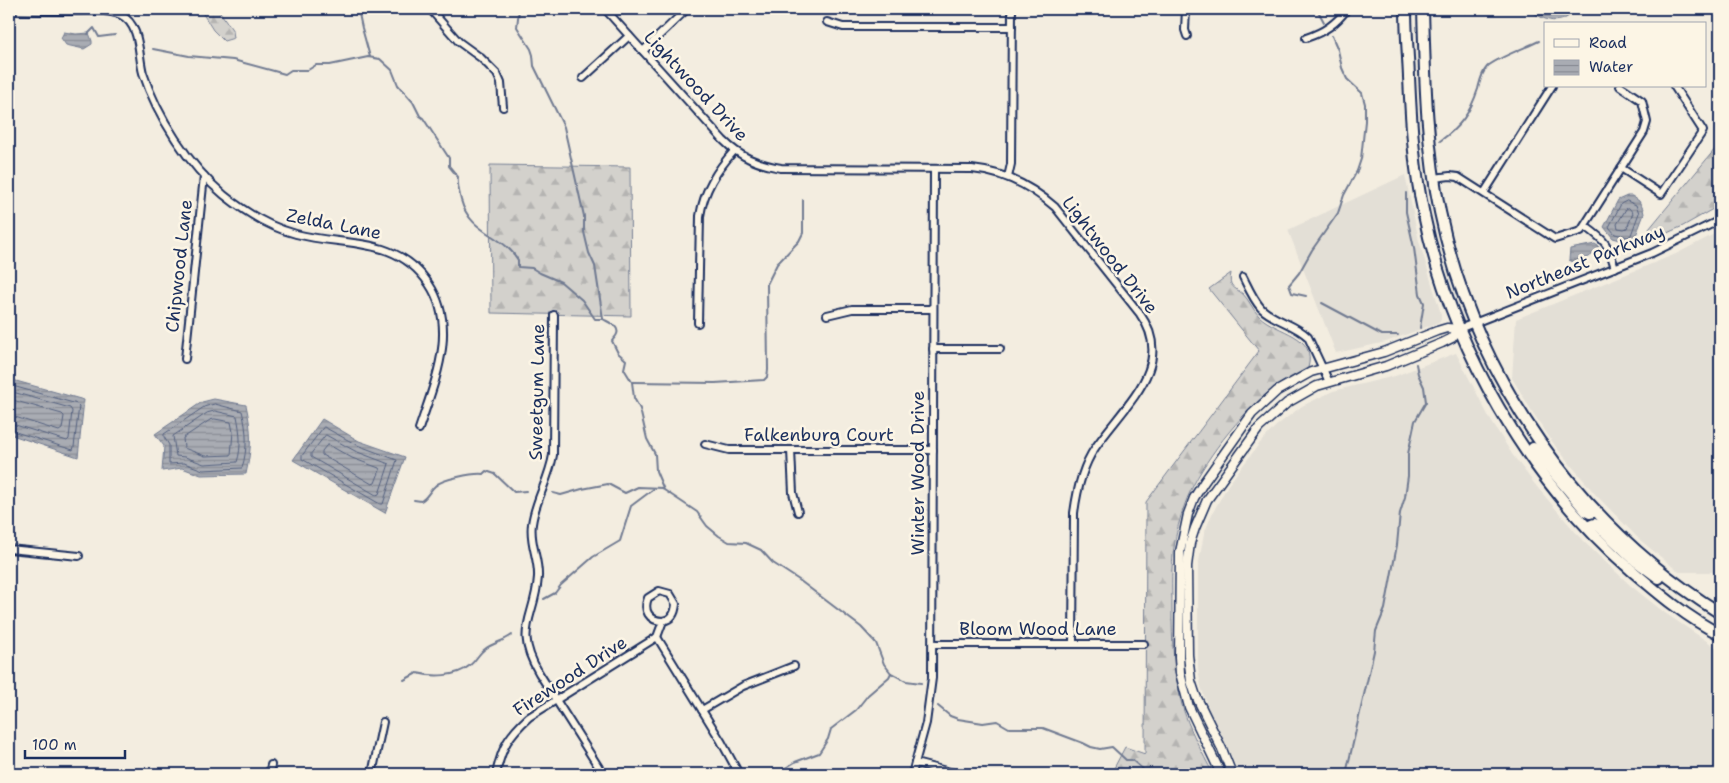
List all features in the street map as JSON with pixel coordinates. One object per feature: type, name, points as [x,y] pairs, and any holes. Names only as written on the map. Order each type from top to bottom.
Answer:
[{"type":"main road","points":[[1406,9],[1411,114],[1420,197],[1432,250],[1450,304],[1483,380],[1517,435],[1570,509],[1587,528],[1644,581],[1691,616],[1720,634]]},
{"type":"main road","points":[[1422,9],[1427,112],[1434,178],[1447,244],[1474,323],[1510,398],[1561,470],[1596,511],[1628,542],[1681,587],[1720,613]]},
{"type":"main road","points":[[1517,435],[1533,449],[1586,511],[1590,513],[1596,511]]},
{"type":"main road","points":[[1587,528],[1594,524],[1599,526],[1636,561],[1661,579],[1681,587]]},
{"type":"street","points":[[430,9],[460,42],[481,58],[497,74],[502,83],[503,107]]},
{"type":"street","name":"Lightwood Drive","points":[[605,9],[734,151],[754,162],[781,168],[982,170],[1008,177],[1039,194],[1062,215],[1140,314],[1148,326],[1152,340],[1152,363],[1145,380],[1095,448],[1078,489],[1074,513],[1073,644]]},
{"type":"street","points":[[643,51],[688,9]]},
{"type":"street","points":[[1008,177],[1011,164],[1012,9]]},
{"type":"street","points":[[1186,9],[1185,30],[1187,36]]},
{"type":"street","points":[[1306,38],[1316,35],[1332,25],[1347,9]]},
{"type":"street","name":"Zelda Lane","points":[[9,10],[108,12],[124,16],[134,29],[143,74],[161,113],[193,164],[223,194],[250,214],[274,227],[308,236],[377,246],[402,257],[419,271],[436,297],[441,313],[444,340],[437,372],[420,429]]},
{"type":"street","points":[[827,22],[843,27],[1012,27]]},
{"type":"street","points":[[583,78],[629,36]]},
{"type":"street","points":[[1484,192],[1551,88]]},
{"type":"street","points":[[1434,178],[1458,177],[1555,239],[1581,231],[1644,132],[1647,122],[1642,101],[1623,88]]},
{"type":"street","points":[[1621,168],[1661,194],[1703,131],[1675,88]]},
{"type":"street","points":[[698,323],[700,216],[710,183],[734,151]]},
{"type":"street","name":"Winter Wood Drive","points":[[912,774],[929,707],[932,678],[934,169]]},
{"type":"street","name":"Chipwood Lane","points":[[185,360],[204,176]]},
{"type":"street","name":"Northeast Parkway","points":[[1221,774],[1189,707],[1180,673],[1180,552],[1188,514],[1199,490],[1252,414],[1277,391],[1311,372],[1384,352],[1447,328],[1460,328],[1474,323],[1652,253],[1720,220]]},
{"type":"street","points":[[1585,226],[1602,238],[1610,250],[1615,268]]},
{"type":"street","points":[[1243,277],[1261,307],[1308,337],[1329,382]]},
{"type":"street","points":[[828,315],[852,309],[933,309]]},
{"type":"street","name":"Sweetgum Lane","points":[[554,315],[553,455],[550,473],[535,510],[531,526],[538,576],[526,636],[528,651],[533,662],[603,774]]},
{"type":"street","name":"Northeast Parkway","points":[[1232,774],[1191,681],[1188,645],[1187,566],[1190,543],[1207,500],[1259,428],[1287,403],[1299,395],[1329,382],[1407,358],[1442,343],[1452,338],[1460,328]]},
{"type":"street","points":[[933,349],[1000,349]]},
{"type":"street","name":"Falkenburg Court","points":[[705,444],[730,450],[933,450]]},
{"type":"street","points":[[791,450],[793,493],[798,512]]},
{"type":"street","points":[[9,549],[79,556]]},
{"type":"street","points":[[659,591],[670,594],[676,604],[674,615],[668,620],[663,621],[650,617],[646,606],[648,598],[659,591]]},
{"type":"street","points":[[663,621],[657,637],[739,774]]},
{"type":"street","name":"Firewood Drive","points":[[496,774],[500,756],[514,731],[528,717],[657,637]]},
{"type":"street","name":"Bloom Wood Lane","points":[[933,644],[1144,644]]},
{"type":"street","points":[[702,710],[743,686],[794,666]]},
{"type":"street","points":[[372,774],[383,722]]},
{"type":"street","points":[[915,763],[958,774]]},
{"type":"street","points":[[269,774],[272,765]]},
{"type":"shaded area","points":[[1405,175],[1419,241],[1441,314],[1441,320],[1386,342],[1336,353],[1288,230]]},
{"type":"shaded area","points":[[1720,231],[1720,572],[1679,572],[1639,539],[1596,495],[1556,447],[1533,413],[1512,378],[1516,319],[1676,254]]},
{"type":"shaded area","points":[[1456,353],[1490,419],[1512,454],[1583,541],[1631,586],[1665,613],[1720,650],[1720,774],[1238,774],[1208,707],[1201,687],[1198,667],[1198,567],[1204,534],[1212,514],[1228,485],[1260,443],[1276,426],[1302,406],[1333,391],[1395,376]]},
{"type":"green space","points":[[200,9],[218,9],[233,31],[234,38],[224,41],[213,30]]},
{"type":"green space","points":[[1720,143],[1720,205],[1683,226],[1658,237],[1649,229]]},
{"type":"green space","points":[[490,165],[630,167],[631,316],[491,313]]},
{"type":"green space","points":[[1231,273],[1230,281],[1232,286],[1245,296],[1259,316],[1301,341],[1307,348],[1309,357],[1308,368],[1268,392],[1242,417],[1217,447],[1190,492],[1182,512],[1177,533],[1172,569],[1175,668],[1182,705],[1188,723],[1213,774],[1111,774],[1125,747],[1145,754],[1146,502],[1259,351],[1209,289]]},
{"type":"water","points":[[1528,9],[1576,9],[1564,19],[1552,21],[1540,17]]},
{"type":"water","points":[[64,32],[76,34],[89,33],[92,44],[84,49],[66,45],[61,38]]},
{"type":"water","points":[[1632,196],[1639,201],[1644,214],[1635,238],[1628,242],[1613,238],[1604,227],[1618,200]]},
{"type":"water","points":[[1595,244],[1599,249],[1589,257],[1573,262],[1569,260],[1570,249]]},
{"type":"water","points":[[9,379],[84,400],[78,457],[9,434]]},
{"type":"water","points":[[214,399],[246,405],[250,439],[246,474],[201,475],[182,468],[162,471],[164,446],[155,434],[202,402]]},
{"type":"water","points":[[322,419],[359,441],[405,457],[385,513],[293,460]]},
{"type":"waterway","points":[[358,9],[370,57]]},
{"type":"waterway","points":[[519,9],[517,27],[531,49],[534,66],[564,127],[584,216],[584,232],[589,253],[595,266],[603,319],[617,329],[616,337],[612,341],[618,353],[626,360],[624,369],[632,382],[634,398],[640,409],[647,439],[655,454],[656,471],[664,490],[697,512],[707,526],[719,536],[729,542],[746,543],[761,550],[773,563],[799,580],[861,627],[876,643],[884,664],[891,673],[906,681],[921,683]]},
{"type":"waterway","points":[[1317,9],[1324,22]]},
{"type":"waterway","points":[[88,34],[94,28],[99,37],[115,35]]},
{"type":"waterway","points":[[1306,296],[1292,293],[1289,285],[1299,273],[1312,250],[1338,213],[1344,195],[1357,171],[1361,159],[1365,121],[1365,104],[1362,93],[1347,79],[1332,36]]},
{"type":"waterway","points":[[1440,141],[1454,130],[1468,112],[1487,67],[1503,57],[1539,41]]},
{"type":"waterway","points":[[153,49],[189,56],[233,60],[285,74],[291,70],[308,70],[316,65],[330,65],[368,57],[380,59],[392,70],[398,85],[413,102],[420,116],[449,158],[449,166],[458,177],[461,200],[465,211],[472,220],[512,251],[518,260],[518,267],[532,268],[561,282],[582,300],[595,319],[603,319]]},
{"type":"waterway","points":[[1406,193],[1406,212],[1414,248],[1420,294],[1424,303],[1420,328]]},
{"type":"waterway","points":[[632,382],[715,383],[764,380],[767,377],[767,284],[777,264],[799,241],[803,233],[803,200]]},
{"type":"waterway","points":[[1322,303],[1382,335],[1398,335]]},
{"type":"waterway","points":[[1346,774],[1374,651],[1376,631],[1385,609],[1397,545],[1400,513],[1405,497],[1408,476],[1408,454],[1415,421],[1426,402],[1424,387],[1416,364]]},
{"type":"waterway","points":[[414,500],[421,501],[438,483],[450,479],[483,474],[486,471],[495,474],[514,492],[526,491]]},
{"type":"waterway","points":[[553,493],[561,495],[608,484],[625,493],[638,487],[663,488]]},
{"type":"waterway","points":[[544,599],[555,593],[561,585],[593,557],[620,541],[631,506],[655,488]]},
{"type":"waterway","points":[[404,680],[417,673],[437,675],[451,674],[464,670],[485,649],[512,635]]},
{"type":"waterway","points":[[776,774],[795,762],[819,753],[828,739],[831,729],[856,710],[868,695],[889,677],[891,673]]},
{"type":"waterway","points":[[938,706],[950,716],[958,719],[983,723],[997,721],[1009,728],[1043,728],[1091,747],[1100,749],[1112,747],[1126,760],[1132,760],[1145,771],[1154,774]]}]
